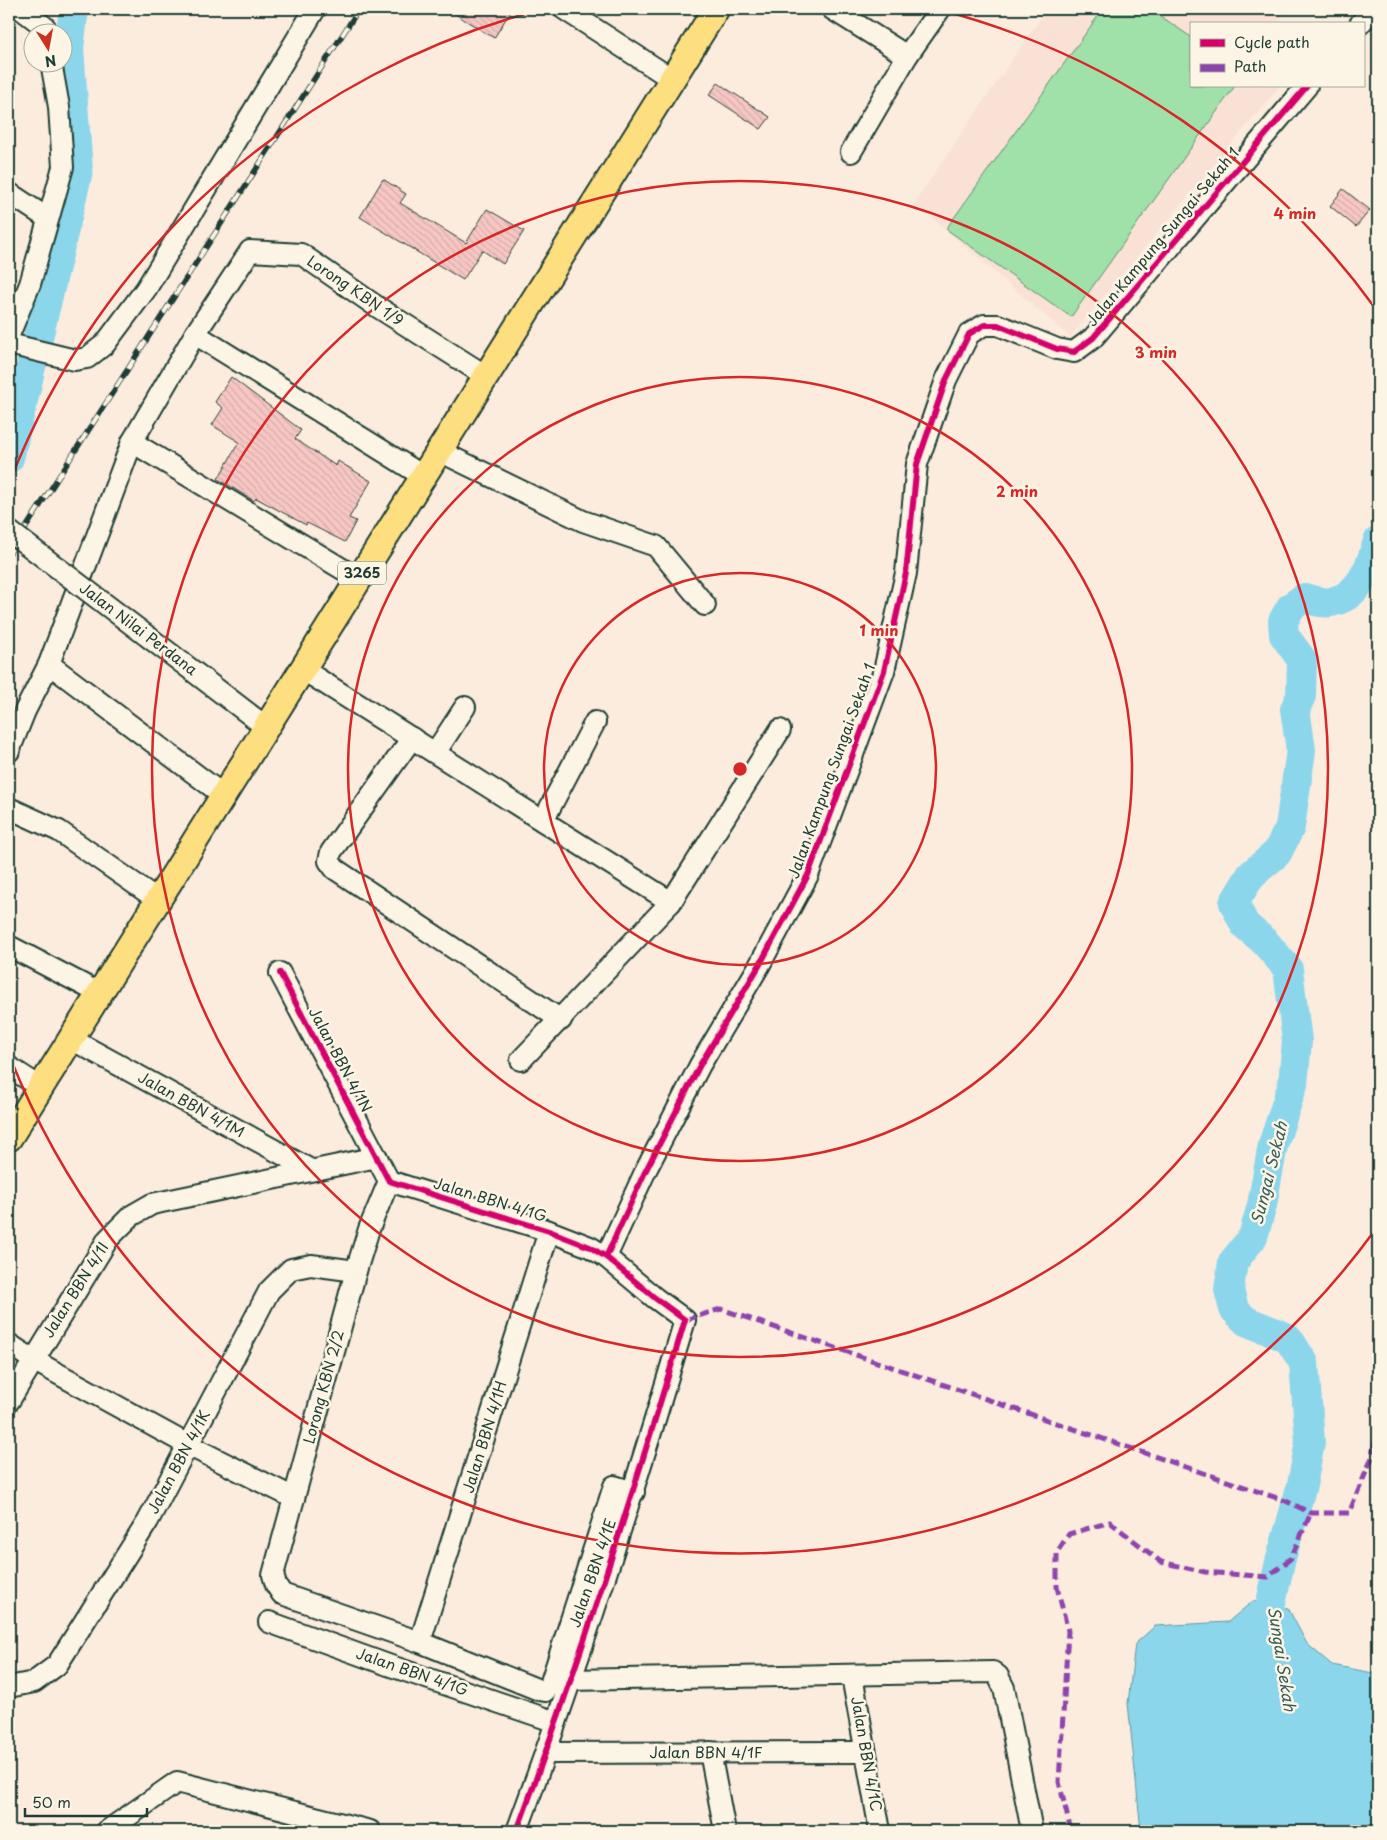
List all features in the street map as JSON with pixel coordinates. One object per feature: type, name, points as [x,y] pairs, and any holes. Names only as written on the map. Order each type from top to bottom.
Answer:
[{"type":"main road","name":"3265","points":[[9,1138],[716,9]]},
{"type":"street","points":[[20,9],[45,22]]},
{"type":"street","points":[[53,72],[59,107],[63,167],[47,218],[30,284],[9,342],[61,358],[75,360],[87,358],[105,344],[146,289],[315,9]]},
{"type":"street","points":[[564,9],[672,79]]},
{"type":"street","points":[[832,9],[907,56]]},
{"type":"street","points":[[851,152],[907,56],[940,9]]},
{"type":"street","points":[[1362,22],[1373,9]]},
{"type":"street","name":"Jalan Kampung Sungai Sekah 1","points":[[606,1257],[645,1172],[700,1065],[760,966],[812,867],[884,671],[906,573],[917,464],[946,380],[970,334],[984,326],[998,325],[1057,349],[1074,352],[1093,338],[1305,88]]},
{"type":"street","points":[[9,193],[47,218]]},
{"type":"street","name":"Lorong KBN 1/9","points":[[195,334],[250,251],[300,254],[376,306],[486,376]]},
{"type":"street","points":[[9,751],[25,711],[50,664],[132,442],[195,334],[423,476]]},
{"type":"street","points":[[132,442],[359,579]]},
{"type":"street","points":[[439,450],[583,520],[656,546],[705,605]]},
{"type":"street","name":"Jalan Nilai Perdana","points":[[9,531],[266,727]]},
{"type":"street","points":[[50,664],[223,796]]},
{"type":"street","points":[[302,669],[671,902]]},
{"type":"street","points":[[435,753],[465,706]]},
{"type":"street","points":[[543,821],[595,722]]},
{"type":"street","points":[[521,1060],[671,902],[780,730]]},
{"type":"street","points":[[412,738],[331,852],[329,861],[335,869],[560,1020]]},
{"type":"street","points":[[9,808],[60,831],[158,900]]},
{"type":"street","points":[[9,946],[99,993]]},
{"type":"street","name":"Jalan BBN 4/1N","points":[[280,973],[377,1158]]},
{"type":"street","name":"Jalan BBN 4/1M","points":[[71,1038],[311,1170]]},
{"type":"street","points":[[9,1068],[40,1087]]},
{"type":"street","points":[[377,1158],[389,1181]]},
{"type":"street","name":"Jalan BBN 4/1I","points":[[9,1401],[108,1239],[131,1216],[152,1204],[377,1158]]},
{"type":"street","name":"Jalan BBN 4/1G","points":[[389,1181],[549,1231],[590,1247],[606,1257],[655,1298],[686,1320]]},
{"type":"street","name":"Lorong KBN 2/2","points":[[389,1181],[369,1229],[356,1271],[273,1575],[276,1585],[282,1594],[420,1642]]},
{"type":"street","name":"Jalan BBN 4/1H","points":[[420,1642],[549,1231]]},
{"type":"street","name":"Jalan BBN 4/1K","points":[[9,1687],[34,1682],[57,1665],[148,1521],[268,1291],[291,1269],[312,1265],[356,1271]]},
{"type":"street","name":"Jalan BBN 4/1E","points":[[517,1831],[546,1753],[634,1492],[686,1320]]},
{"type":"street","points":[[9,1344],[33,1360],[188,1445],[294,1498]]},
{"type":"street","points":[[420,1642],[545,1691],[550,1685],[614,1486],[634,1492]]},
{"type":"street","name":"Jalan BBN 4/1G","points":[[269,1622],[556,1722]]},
{"type":"street","points":[[570,1680],[852,1676],[986,1671],[998,1676],[1004,1688],[1032,1831]]},
{"type":"street","name":"Jalan BBN 4/1C","points":[[852,1676],[880,1831]]},
{"type":"street","points":[[710,1752],[725,1831]]},
{"type":"street","name":"Jalan BBN 4/1F","points":[[546,1753],[865,1752]]},
{"type":"street","points":[[107,1831],[177,1782],[370,1831]]},
{"type":"shaded area","points":[[1047,9],[1289,9],[1279,22],[1190,22],[1190,88],[1278,88],[1070,337],[914,203]]},
{"type":"green space","points":[[1103,9],[1150,9],[1190,36],[1190,88],[1234,88],[1071,317],[946,229]]},
{"type":"water","points":[[1253,1601],[1288,1608],[1307,1644],[1332,1665],[1378,1674],[1378,1831],[1141,1831],[1128,1703],[1135,1644],[1155,1626],[1228,1622]]},
{"type":"building","points":[[447,9],[512,9],[494,38]]},
{"type":"building","points":[[718,83],[770,117],[761,129],[709,95]]},
{"type":"building","points":[[383,179],[406,194],[400,203],[466,243],[487,209],[524,231],[503,264],[482,250],[463,280],[360,217]]},
{"type":"building","points":[[1343,189],[1370,210],[1356,227],[1330,206]]},
{"type":"building","points":[[231,377],[301,430],[295,439],[336,466],[338,461],[371,481],[349,518],[356,521],[345,542],[307,523],[306,525],[256,498],[254,501],[218,479],[239,442],[212,425],[223,408],[215,402]]},
{"type":"waterway","points":[[9,458],[78,171],[69,48],[74,9]]},
{"type":"waterway","name":"Sungai Sekah","points":[[1277,1645],[1270,1607],[1280,1562],[1302,1485],[1310,1442],[1304,1363],[1288,1338],[1246,1321],[1234,1309],[1229,1290],[1233,1262],[1253,1237],[1262,1205],[1273,1145],[1293,1084],[1297,1041],[1288,969],[1264,941],[1245,925],[1234,903],[1251,875],[1277,853],[1290,827],[1301,750],[1295,709],[1301,696],[1302,660],[1284,635],[1283,621],[1291,607],[1304,598],[1318,602],[1328,602],[1341,599],[1350,594],[1368,570],[1378,541]]},
{"type":"railway","points":[[9,554],[359,9]]},
{"type":"marked path","points":[[685,1320],[721,1309],[1286,1501],[1311,1513],[1349,1513],[1371,1460],[1378,1430]]},
{"type":"marked path","points":[[1071,1831],[1059,1782],[1068,1631],[1057,1587],[1057,1552],[1069,1534],[1110,1522],[1161,1562],[1205,1572],[1268,1577],[1291,1558],[1311,1513]]},
{"type":"cycle path","points":[[606,1257],[645,1172],[700,1065],[759,966],[808,875],[884,671],[906,573],[917,464],[946,380],[969,334],[984,325],[998,325],[1057,349],[1074,352],[1093,338],[1305,88]]},
{"type":"cycle path","points":[[280,973],[389,1181],[549,1231],[590,1247],[606,1257],[655,1298],[685,1320],[605,1577],[517,1831]]}]
